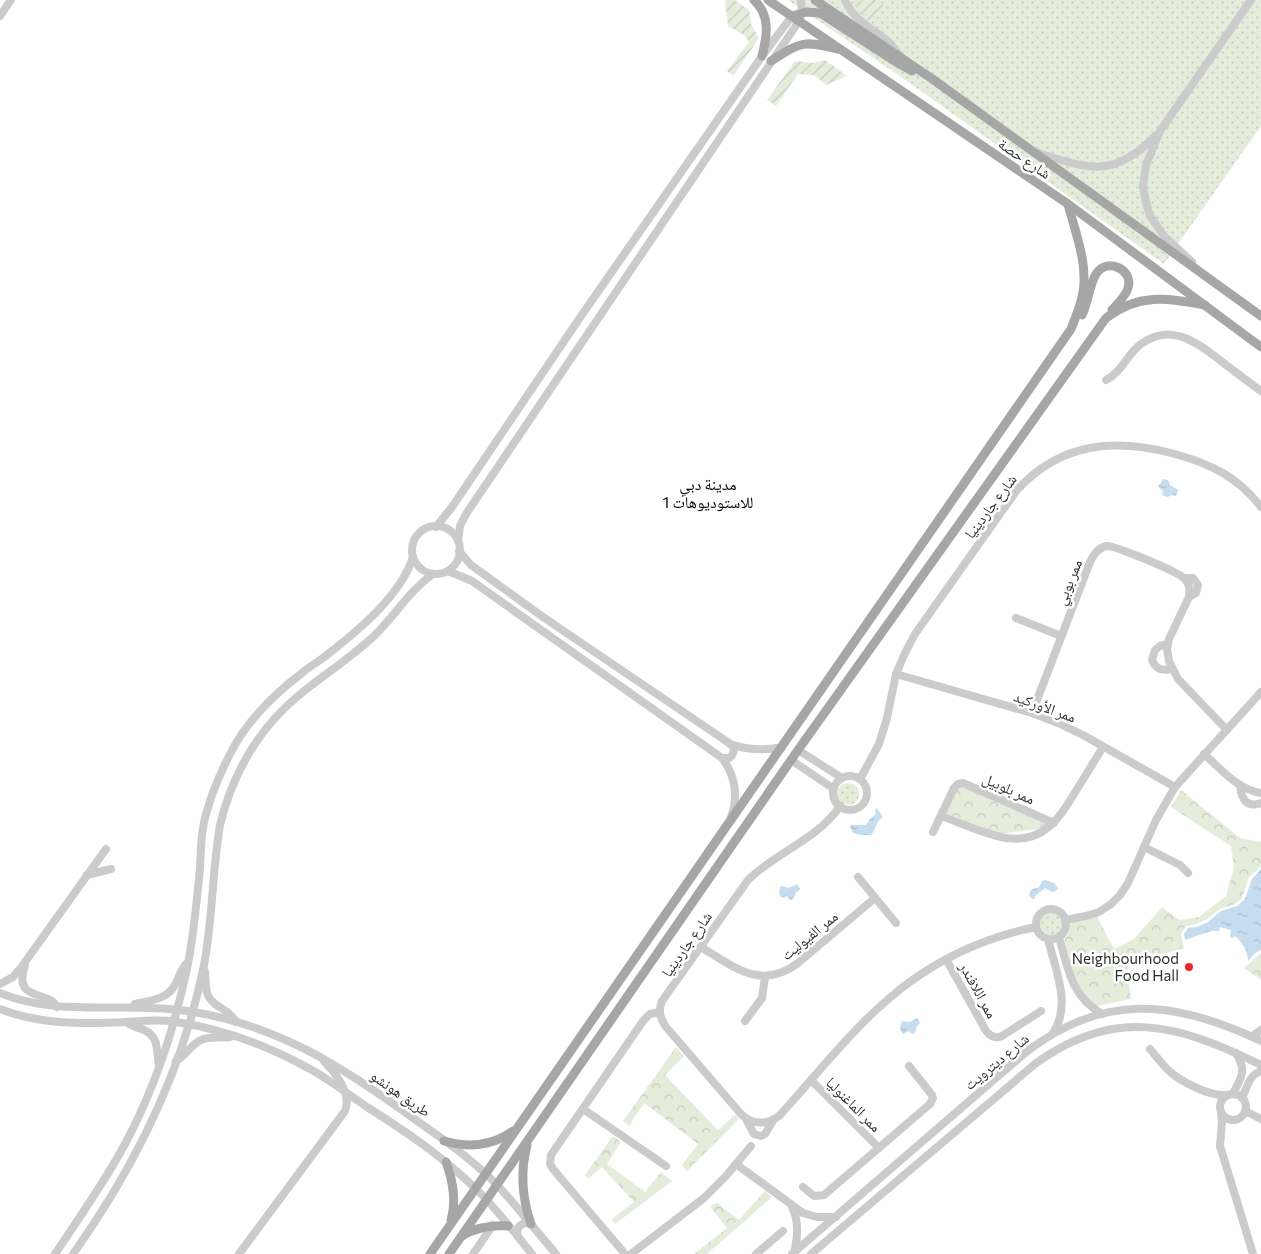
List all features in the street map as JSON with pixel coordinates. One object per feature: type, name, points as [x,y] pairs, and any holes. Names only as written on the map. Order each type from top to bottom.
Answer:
[{"type":"main road","points":[[754,0],[760,7],[766,22],[766,39],[762,56]]},
{"type":"main road","name":"شارع حصة","points":[[768,0],[798,17],[842,50],[1068,204],[1261,347]]},
{"type":"main road","name":"شارع حصة","points":[[815,0],[931,78],[1261,316]]},
{"type":"main road","points":[[798,17],[812,11],[820,13],[893,60],[931,78]]},
{"type":"main road","points":[[772,61],[793,47],[806,43],[842,50]]},
{"type":"main road","points":[[1068,204],[1082,258],[1084,275],[1082,299],[1071,329]]},
{"type":"main road","points":[[430,1254],[1085,309],[1096,274],[1104,267],[1115,266],[1121,268],[1128,277],[1126,293],[1106,318],[798,750],[449,1254]]},
{"type":"main road","points":[[1106,318],[1127,305],[1152,299],[1168,299],[1205,305]]},
{"type":"main road","points":[[444,1141],[463,1145],[482,1144],[501,1138],[517,1127]]},
{"type":"main road","points":[[529,1140],[524,1156],[523,1182],[524,1199],[531,1224]]},
{"type":"main road","points":[[446,1162],[454,1194],[449,1227]]},
{"type":"main road","points":[[460,1238],[472,1231],[493,1225],[508,1226]]},
{"type":"street","points":[[0,16],[11,0]]},
{"type":"street","points":[[448,571],[456,562],[459,551],[460,526],[466,514],[750,96],[798,17],[801,0]]},
{"type":"street","points":[[845,0],[852,14],[892,46],[899,56]]},
{"type":"street","points":[[1202,273],[1159,230],[1147,206],[1143,187],[1146,165],[1160,131],[1251,0]]},
{"type":"street","points":[[436,527],[452,507],[579,319],[762,56],[798,17]]},
{"type":"street","points":[[1034,152],[1081,166],[1112,165],[1131,156],[1160,131]]},
{"type":"street","points":[[1106,380],[1115,374],[1133,351],[1142,343],[1156,336],[1172,334],[1188,338],[1202,346],[1261,391]]},
{"type":"street","name":"شارع جاردينيا","points":[[860,779],[879,744],[887,718],[896,674],[915,634],[1017,490],[1039,469],[1066,454],[1084,448],[1122,445],[1146,447],[1200,461],[1224,473],[1246,490],[1261,507]]},
{"type":"street","points":[[55,1254],[104,1182],[123,1149],[160,1067],[175,1022],[188,962],[196,910],[203,826],[229,755],[250,722],[275,696],[302,672],[339,645],[375,612],[402,581],[413,557],[413,543],[416,536],[422,531],[436,527],[444,528],[452,533],[458,541]]},
{"type":"street","name":"ممر بوبي","points":[[1032,713],[1090,562],[1095,553],[1102,548],[1115,547],[1184,578],[1192,578],[1198,585],[1196,593],[1189,597],[1171,633],[1168,644],[1168,657],[1178,679],[1227,730]]},
{"type":"street","points":[[459,551],[472,565],[535,611],[730,744],[752,749],[782,747]]},
{"type":"street","points":[[413,557],[419,568],[433,574]]},
{"type":"street","points":[[73,1254],[106,1206],[138,1149],[158,1107],[189,1024],[204,966],[220,825],[224,807],[234,780],[263,731],[286,706],[362,647],[387,622],[414,589],[433,574],[448,571],[472,581],[722,758],[732,775],[735,787],[734,807],[730,820]]},
{"type":"street","points":[[1016,618],[1061,636]]},
{"type":"street","name":"ممر بوبي","points":[[1168,644],[1160,646],[1155,650],[1152,660],[1158,669],[1172,669]]},
{"type":"street","name":"ممر الأوركيد","points":[[896,674],[1032,713],[1071,729],[1175,787]]},
{"type":"street","points":[[1065,920],[1093,914],[1116,900],[1124,889],[1156,820],[1175,787],[1261,692]]},
{"type":"street","points":[[722,758],[729,758],[733,754],[734,750],[730,744]]},
{"type":"street","points":[[941,816],[1000,837],[1014,839],[1035,835],[1054,824],[1103,747]]},
{"type":"street","points":[[798,750],[842,778]]},
{"type":"street","points":[[1204,754],[1240,786],[1261,793]]},
{"type":"street","points":[[791,760],[834,789]]},
{"type":"street","points":[[848,776],[860,779],[867,789],[865,800],[857,808],[851,810],[840,806],[836,801],[834,789],[842,778],[848,776]]},
{"type":"street","name":"ممر بلوبيل","points":[[934,832],[954,788],[958,784],[963,783],[1054,824]]},
{"type":"street","points":[[1240,786],[1240,794],[1245,802],[1254,805],[1261,803]]},
{"type":"street","name":"شارع جاردينيا","points":[[660,1012],[662,1001],[748,880],[763,867],[812,835],[830,819],[840,806]]},
{"type":"street","points":[[1144,847],[1180,865],[1188,873]]},
{"type":"street","points":[[0,984],[13,977],[28,959],[106,849]]},
{"type":"street","points":[[87,875],[111,869]]},
{"type":"street","points":[[858,877],[896,923]]},
{"type":"street","name":"ممر الفيوليت","points":[[701,947],[745,973],[765,976],[776,975],[792,968],[876,898]]},
{"type":"street","points":[[1054,910],[1059,912],[1065,920],[1065,929],[1059,937],[1048,939],[1040,935],[1036,927],[1037,918],[1044,911],[1054,910]]},
{"type":"street","points":[[625,1254],[550,1164],[551,1155],[643,1021],[650,1014],[660,1012],[660,1017],[666,1027],[744,1118],[754,1134],[758,1136],[765,1134],[774,1119],[883,1003],[908,984],[946,959],[989,940],[1036,927]]},
{"type":"street","points":[[1059,937],[1074,988],[1086,1002],[1102,1014]]},
{"type":"street","points":[[1048,939],[1062,1001],[1060,1018],[1053,1034]]},
{"type":"street","points":[[28,959],[23,973],[25,986],[31,994],[51,1000],[57,1007]]},
{"type":"street","name":"ممر اللافندر","points":[[946,959],[985,1029],[991,1036],[1002,1036],[1041,1011]]},
{"type":"street","points":[[0,993],[27,1002],[57,1007],[124,1007],[159,999],[166,995],[174,986],[181,970],[188,962]]},
{"type":"street","points":[[204,966],[206,986],[211,1000],[229,1012],[236,1022]]},
{"type":"street","points":[[745,1021],[762,998],[765,976]]},
{"type":"street","name":"طريق هونشو","points":[[124,1007],[178,1009],[236,1022],[286,1039],[317,1054],[359,1080],[444,1141],[486,1174],[556,1254]]},
{"type":"street","name":"طريق هونشو","points":[[0,1009],[35,1019],[54,1022],[81,1023],[150,1020],[189,1024],[232,1036],[286,1056],[311,1069],[411,1135],[446,1162],[476,1189],[532,1254]]},
{"type":"street","name":"شارع ديترويت","points":[[793,1253],[1025,1053],[1053,1034],[1074,1023],[1102,1014],[1132,1009],[1172,1010],[1207,1018],[1261,1041]]},
{"type":"street","points":[[126,1022],[131,1026],[148,1032],[154,1038],[160,1067]]},
{"type":"street","name":"شارع ديترويت","points":[[811,1254],[1036,1064],[1068,1044],[1093,1034],[1112,1030],[1149,1027],[1168,1029],[1193,1036],[1261,1065]]},
{"type":"street","points":[[1252,1036],[1261,1030]]},
{"type":"street","points":[[176,1062],[195,1043],[203,1039],[232,1036]]},
{"type":"street","points":[[1150,1049],[1168,1070],[1176,1076],[1208,1093],[1216,1095],[1230,1094],[1242,1098],[1245,1104],[1245,1111],[1227,1127],[1220,1137]]},
{"type":"street","points":[[1236,1053],[1243,1069],[1230,1094],[1221,1102],[1221,1150],[1253,1254]]},
{"type":"street","points":[[239,1254],[342,1114],[347,1101],[345,1092],[330,1068],[317,1054]]},
{"type":"street","name":"ممر الماغنوليا","points":[[803,1187],[814,1196],[824,1195],[932,1101],[933,1098],[930,1092],[909,1066]]},
{"type":"street","points":[[1242,1098],[1252,1077],[1261,1071]]},
{"type":"street","name":"ممر الماغنوليا","points":[[811,1080],[878,1147]]},
{"type":"street","points":[[335,1086],[341,1096],[342,1114]]},
{"type":"street","points":[[1208,1093],[1230,1119],[1237,1119]]},
{"type":"street","points":[[583,1109],[666,1166]]},
{"type":"street","points":[[1245,1111],[1261,1119]]},
{"type":"street","points":[[744,1118],[759,1123],[774,1119]]},
{"type":"street","points":[[631,1254],[704,1198],[751,1146]]},
{"type":"street","points":[[736,1164],[791,1205],[810,1216],[836,1217]]},
{"type":"street","points":[[791,1205],[798,1226],[793,1253]]},
{"type":"street","points":[[518,1237],[517,1231],[520,1226],[525,1223],[531,1224]]},
{"type":"street","points":[[473,1254],[493,1225]]},
{"type":"street","points":[[756,1254],[783,1231]]},
{"type":"green space","points":[[735,0],[749,10],[751,24],[759,38],[733,76],[727,71],[749,42],[744,35],[728,26],[725,1]]},
{"type":"green space","points":[[788,0],[1261,0],[1261,126],[1164,264],[904,79]]},
{"type":"green space","points":[[852,0],[877,0],[883,4],[883,8],[876,19],[868,22]]},
{"type":"green space","points":[[825,60],[847,76],[826,85],[814,75],[798,74],[776,106],[767,100],[795,61],[812,63]]},
{"type":"green space","points":[[848,783],[856,786],[859,794],[856,802],[848,805],[840,802],[837,794],[840,786]]},
{"type":"green space","points":[[963,786],[1049,823],[1037,829],[1000,834],[945,813],[956,788]]},
{"type":"green space","points":[[1181,790],[1240,838],[1261,842],[1261,867],[1249,877],[1242,898],[1235,904],[1220,909],[1207,919],[1196,924],[1186,926],[1181,934],[1184,948],[1163,954],[1138,953],[1129,958],[1128,979],[1131,999],[1096,1006],[1082,992],[1071,967],[1064,938],[1068,934],[1071,922],[1096,915],[1114,949],[1134,939],[1162,907],[1179,920],[1199,917],[1226,896],[1234,867],[1231,846],[1171,807]]},
{"type":"green space","points":[[1052,911],[1060,915],[1064,923],[1060,931],[1052,935],[1044,931],[1040,923],[1044,915]]},
{"type":"green space","points":[[1261,953],[1261,980],[1244,968]]},
{"type":"green space","points":[[676,1047],[684,1056],[665,1075],[718,1130],[736,1114],[739,1119],[687,1171],[682,1165],[698,1144],[644,1103],[629,1126],[623,1121]]},
{"type":"green space","points":[[613,1136],[621,1142],[607,1164],[645,1192],[661,1172],[672,1181],[615,1224],[612,1219],[634,1202],[602,1167],[588,1179],[585,1175]]},
{"type":"green space","points":[[765,1191],[772,1197],[707,1254],[694,1254],[727,1228],[710,1207],[717,1203],[739,1220]]},
{"type":"water","points":[[1163,479],[1168,480],[1170,485],[1178,490],[1176,496],[1171,495],[1168,497],[1162,495],[1163,491],[1158,487]]},
{"type":"water","points":[[877,808],[883,817],[871,835],[853,833],[851,825],[866,825],[876,814],[875,810]]},
{"type":"water","points":[[1261,869],[1261,950],[1255,953],[1248,961],[1246,950],[1242,944],[1235,936],[1233,938],[1230,937],[1231,930],[1220,927],[1219,931],[1211,931],[1185,940],[1184,934],[1188,928],[1197,927],[1208,922],[1221,911],[1237,906],[1245,899],[1252,879]]},
{"type":"water","points":[[1042,881],[1054,883],[1058,888],[1056,891],[1052,892],[1045,888],[1032,899],[1029,895],[1031,890],[1039,887]]},
{"type":"water","points":[[797,884],[800,889],[793,899],[790,900],[787,896],[781,898],[779,893],[780,887],[788,888]]},
{"type":"water","points":[[917,1018],[920,1023],[915,1033],[912,1034],[909,1031],[903,1034],[900,1029],[901,1023],[903,1021],[910,1022]]},
{"type":"place","name":"Neighbourhood Food Hall","points":[[1189,967]]},
{"type":"district","name":"مدينة دبي للاستوديوهات 1","points":[[708,492]]}]
